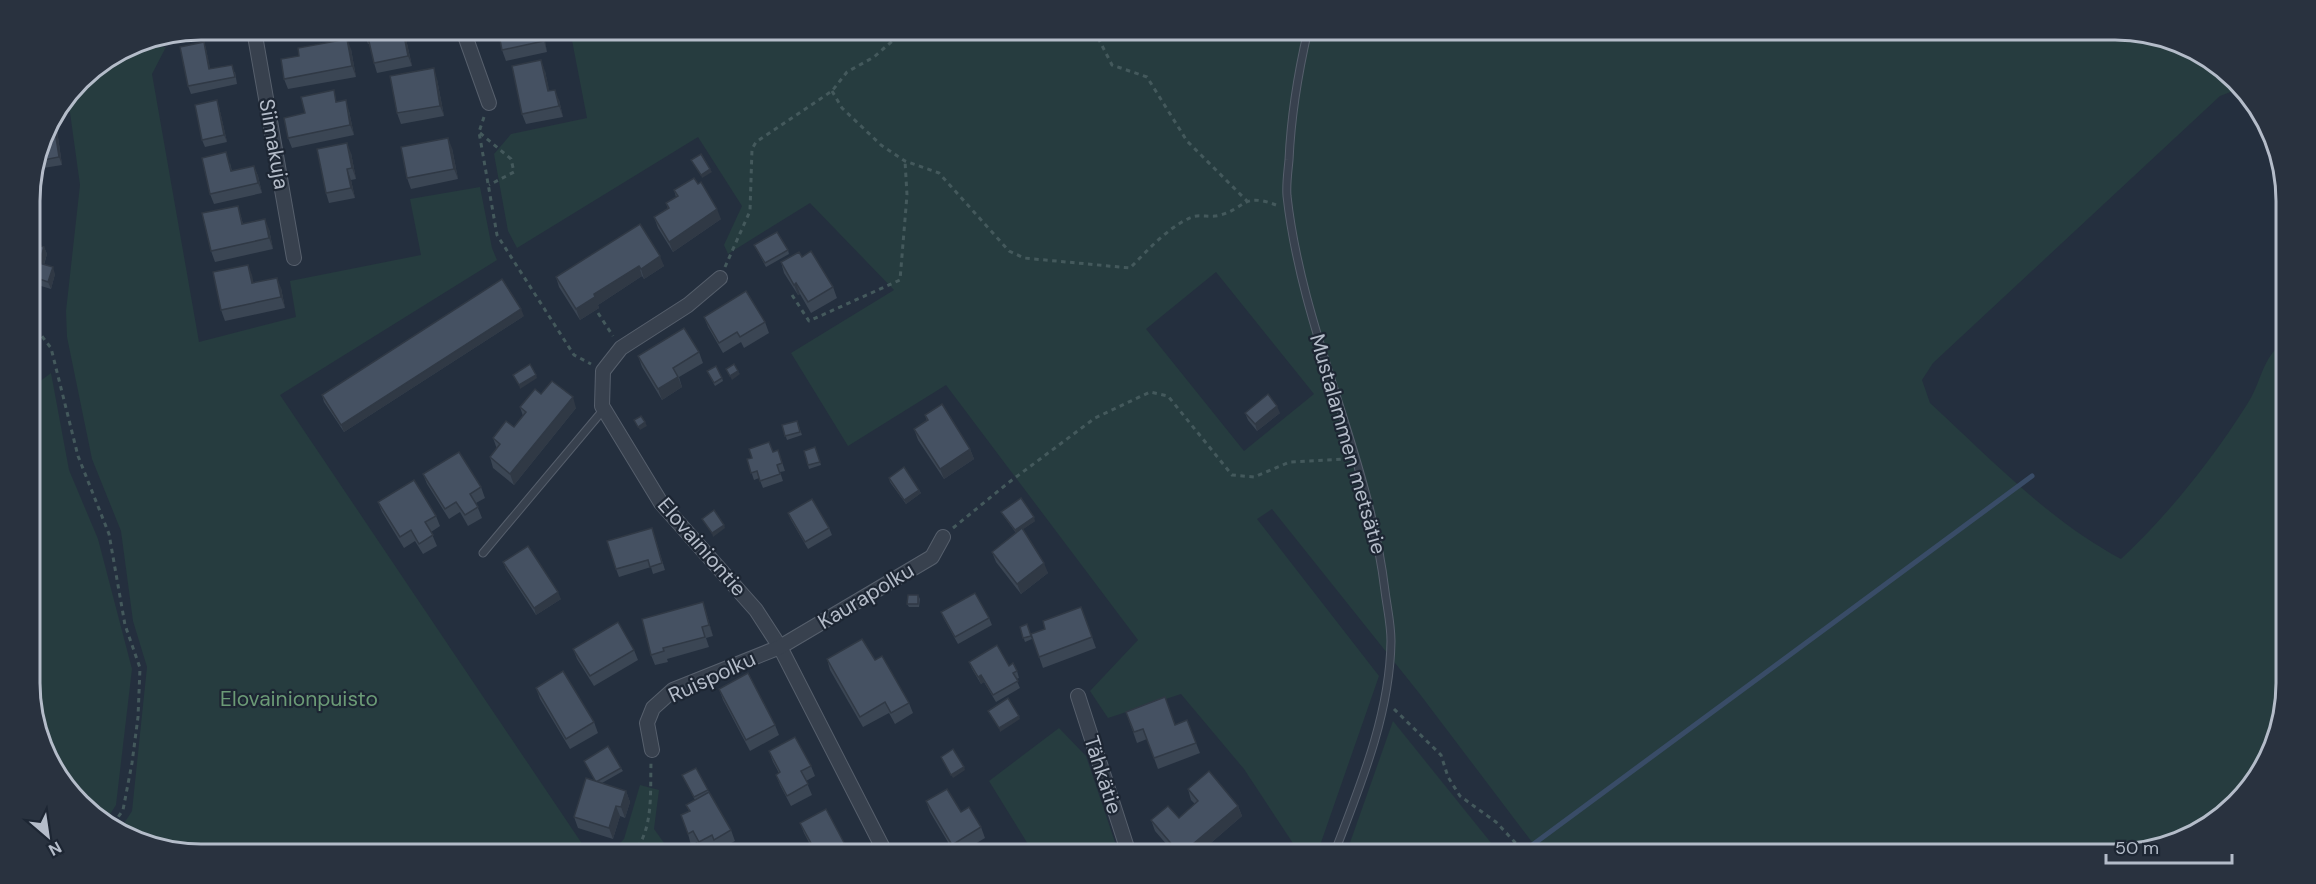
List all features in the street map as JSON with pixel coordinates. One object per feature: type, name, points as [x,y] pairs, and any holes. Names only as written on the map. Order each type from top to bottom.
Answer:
[{"type":"street","name":"Siimakuja","points":[[256,41],[294,258]]},
{"type":"street","points":[[467,41],[489,103]]},
{"type":"street","points":[[603,371],[621,348],[688,305],[720,278]]},
{"type":"street","name":"Elovainiontie","points":[[603,371],[602,406],[661,503],[756,610],[780,647],[881,844]]},
{"type":"street","name":"Kaurapolku","points":[[780,647],[932,557],[943,537]]},
{"type":"street","name":"Ruispolku","points":[[652,750],[647,723],[653,708],[673,690],[780,647]]},
{"type":"street","name":"Tähkätie","points":[[1078,696],[1126,844]]},
{"type":"lane","name":"Mustalammen metsätie","points":[[1306,40],[1292,114],[1287,193],[1289,210],[1294,244],[1318,339],[1355,459],[1382,564],[1391,640],[1385,701],[1364,775],[1338,843]]},
{"type":"lane","points":[[483,553],[604,409]]},
{"type":"path","points":[[720,278],[750,211],[752,148],[756,142],[832,92],[847,72],[874,57],[893,41]]},
{"type":"path","points":[[1099,41],[1112,65],[1147,77],[1187,141],[1247,201]]},
{"type":"path","points":[[832,92],[842,108],[881,145],[905,161],[939,173],[1009,251],[1024,258],[1130,268],[1161,238],[1192,216],[1220,215],[1247,201],[1262,200],[1289,210]]},
{"type":"path","points":[[489,103],[479,132],[497,235],[574,355],[603,371]]},
{"type":"path","points":[[479,132],[511,159],[514,172],[489,185]]},
{"type":"path","points":[[792,295],[809,321],[900,280],[907,195],[905,161]]},
{"type":"path","points":[[598,313],[621,348]]},
{"type":"path","points":[[41,335],[51,348],[78,456],[109,534],[125,625],[140,668],[138,717],[132,763],[123,810],[117,819]]},
{"type":"path","points":[[943,537],[1008,483],[1095,418],[1150,392],[1168,396],[1232,475],[1254,477],[1290,462],[1355,459]]},
{"type":"path","points":[[1385,701],[1424,736],[1441,755],[1448,777],[1460,795],[1496,822],[1516,843]]},
{"type":"path","points":[[641,844],[645,831],[652,750]]},
{"type":"green space","points":[[2115,40],[2167,49],[2204,68],[2232,91],[2220,96],[1933,363],[1922,380],[1930,403],[1998,467],[2069,526],[2121,559],[2156,524],[2204,467],[2233,427],[2251,397],[2270,356],[2276,349],[2276,683],[2267,735],[2259,754],[2242,781],[2213,810],[2186,827],[2146,840],[2125,843],[1533,843],[1419,693],[1272,509],[1257,519],[1379,676],[1321,843],[1293,843],[1244,769],[1181,694],[1108,718],[1090,691],[1138,640],[946,385],[848,446],[791,353],[894,290],[810,203],[728,254],[724,245],[742,206],[698,137],[517,248],[508,231],[494,154],[511,134],[587,118],[572,41]],"holes":[[[1216,272],[1314,394],[1244,451],[1146,329]]]},
{"type":"green space","name":"Elovainionpuisto","points":[[158,47],[166,47],[152,74],[199,342],[296,317],[290,281],[421,255],[410,199],[480,187],[492,248],[497,260],[280,395],[582,844],[201,844],[149,835],[124,823],[132,811],[147,667],[133,621],[121,531],[92,459],[67,337],[66,311],[80,185],[70,110],[80,95],[112,68],[140,53]]},
{"type":"green space","points":[[51,373],[69,470],[98,539],[132,669],[116,805],[110,815],[80,789],[68,772],[49,735],[44,714],[40,683],[41,381]]},
{"type":"green space","points":[[1393,721],[1491,843],[1350,843]]},
{"type":"green space","points":[[1059,728],[1086,756],[1115,844],[1028,844],[989,781]]},
{"type":"green space","points":[[640,785],[659,790],[654,829],[665,844],[619,844],[624,839]]},
{"type":"building","points":[[347,41],[352,66],[284,79],[281,59],[299,56],[298,48]]},
{"type":"building","points":[[369,41],[405,41],[408,56],[374,63]]},
{"type":"building","points":[[500,41],[544,41],[502,50]]},
{"type":"building","points":[[204,42],[209,69],[232,65],[235,77],[188,86],[180,47]]},
{"type":"building","points":[[541,60],[548,91],[555,90],[559,106],[522,114],[512,66]]},
{"type":"building","points":[[434,68],[440,106],[397,113],[390,76]]},
{"type":"building","points":[[334,90],[336,102],[346,100],[350,125],[288,138],[284,118],[305,113],[301,97]]},
{"type":"building","points":[[217,100],[224,135],[202,140],[195,105]]},
{"type":"building","points":[[56,135],[59,157],[46,159]]},
{"type":"building","points":[[448,138],[454,169],[407,178],[401,147]]},
{"type":"building","points":[[347,143],[352,168],[347,169],[351,188],[326,193],[317,149]]},
{"type":"building","points":[[226,152],[231,171],[254,166],[258,183],[210,194],[202,158]]},
{"type":"building","points":[[701,154],[710,169],[701,175],[691,160]]},
{"type":"building","points":[[694,178],[698,184],[701,182],[717,209],[669,242],[654,217],[669,208],[666,203],[678,196],[674,190]]},
{"type":"building","points":[[238,206],[242,224],[265,219],[269,238],[211,251],[202,213]]},
{"type":"building","points":[[640,224],[660,256],[641,269],[639,266],[594,294],[595,297],[576,309],[556,277]]},
{"type":"building","points":[[777,232],[788,250],[765,263],[754,245]]},
{"type":"building","points":[[811,251],[833,287],[808,302],[796,283],[794,285],[781,262],[799,252],[802,257]]},
{"type":"building","points":[[41,264],[53,267],[48,282],[41,279]]},
{"type":"building","points":[[248,265],[252,283],[277,278],[281,297],[221,310],[213,272]]},
{"type":"building","points":[[502,279],[521,309],[341,425],[322,395]]},
{"type":"building","points":[[746,291],[765,322],[740,337],[737,332],[719,343],[704,317]]},
{"type":"building","points":[[684,328],[699,352],[673,368],[678,377],[658,389],[638,356]]},
{"type":"building","points":[[530,364],[536,375],[519,385],[513,375]]},
{"type":"building","points":[[734,364],[738,371],[730,376],[726,369]]},
{"type":"building","points":[[716,366],[722,378],[714,383],[707,371]]},
{"type":"building","points":[[552,381],[573,397],[510,474],[490,457],[500,444],[493,438],[506,421],[514,427],[526,412],[520,407],[535,389],[541,394]]},
{"type":"building","points":[[1268,394],[1277,406],[1255,424],[1245,413]]},
{"type":"building","points":[[942,404],[970,449],[940,469],[914,429],[928,420],[925,415]]},
{"type":"building","points":[[641,416],[645,422],[638,427],[634,420]]},
{"type":"building","points":[[797,421],[800,432],[785,436],[782,425]]},
{"type":"building","points":[[769,442],[773,452],[778,450],[782,463],[777,465],[780,474],[760,481],[757,471],[751,473],[747,459],[752,458],[749,449]]},
{"type":"building","points":[[815,447],[820,462],[808,465],[804,451]]},
{"type":"building","points":[[459,452],[481,487],[470,494],[478,507],[465,515],[456,502],[445,509],[423,474]]},
{"type":"building","points":[[904,467],[919,490],[904,500],[889,478]]},
{"type":"building","points":[[414,480],[436,516],[425,522],[433,535],[419,544],[411,530],[400,537],[378,502]]},
{"type":"building","points":[[1021,498],[1034,517],[1015,530],[1001,512]]},
{"type":"building","points":[[812,499],[829,528],[805,542],[788,513]]},
{"type":"building","points":[[714,510],[724,525],[712,533],[702,519]]},
{"type":"building","points":[[652,528],[662,563],[650,567],[648,560],[616,569],[607,541]]},
{"type":"building","points":[[1022,528],[1044,563],[1017,584],[992,552]]},
{"type":"building","points":[[528,546],[558,592],[534,608],[503,562]]},
{"type":"building","points":[[975,593],[989,618],[955,637],[941,612]]},
{"type":"building","points":[[908,595],[918,595],[918,604],[907,604]]},
{"type":"building","points":[[703,602],[709,625],[702,627],[705,637],[663,648],[664,651],[651,655],[642,619]]},
{"type":"building","points":[[1081,607],[1092,637],[1039,657],[1031,634],[1045,629],[1043,621]]},
{"type":"building","points":[[618,622],[634,650],[590,676],[573,649]]},
{"type":"building","points":[[1027,624],[1031,636],[1023,638],[1020,627]]},
{"type":"building","points":[[862,639],[875,660],[882,656],[909,703],[891,713],[885,702],[860,717],[827,659]]},
{"type":"building","points":[[997,645],[1009,666],[1013,663],[1017,671],[1013,673],[1018,681],[993,695],[981,675],[978,677],[969,662]]},
{"type":"building","points":[[563,671],[594,722],[566,739],[536,688]]},
{"type":"building","points":[[748,673],[775,725],[746,740],[719,689]]},
{"type":"building","points":[[1165,697],[1175,725],[1187,720],[1196,743],[1154,758],[1143,729],[1134,732],[1126,712]]},
{"type":"building","points":[[1008,698],[1019,716],[999,728],[988,711]]},
{"type":"building","points":[[795,737],[811,766],[801,771],[808,784],[787,796],[776,775],[780,772],[769,751]]},
{"type":"building","points":[[608,746],[621,768],[596,782],[584,761]]},
{"type":"building","points":[[953,749],[964,767],[951,775],[941,757]]},
{"type":"building","points":[[696,768],[708,790],[694,797],[682,775]]},
{"type":"building","points":[[1209,771],[1238,806],[1193,843],[1171,843],[1151,820],[1168,806],[1179,818],[1198,801],[1188,789]]},
{"type":"building","points":[[586,778],[626,791],[621,807],[616,806],[609,828],[574,817]]},
{"type":"building","points":[[947,789],[961,812],[969,807],[981,827],[951,844],[926,801]]},
{"type":"building","points":[[709,792],[731,830],[714,840],[712,835],[699,842],[693,831],[688,834],[681,815],[690,811],[686,805]]},
{"type":"building","points":[[826,809],[844,844],[811,844],[800,823]]},
{"type":"waterway","points":[[1534,843],[2032,476]]}]
